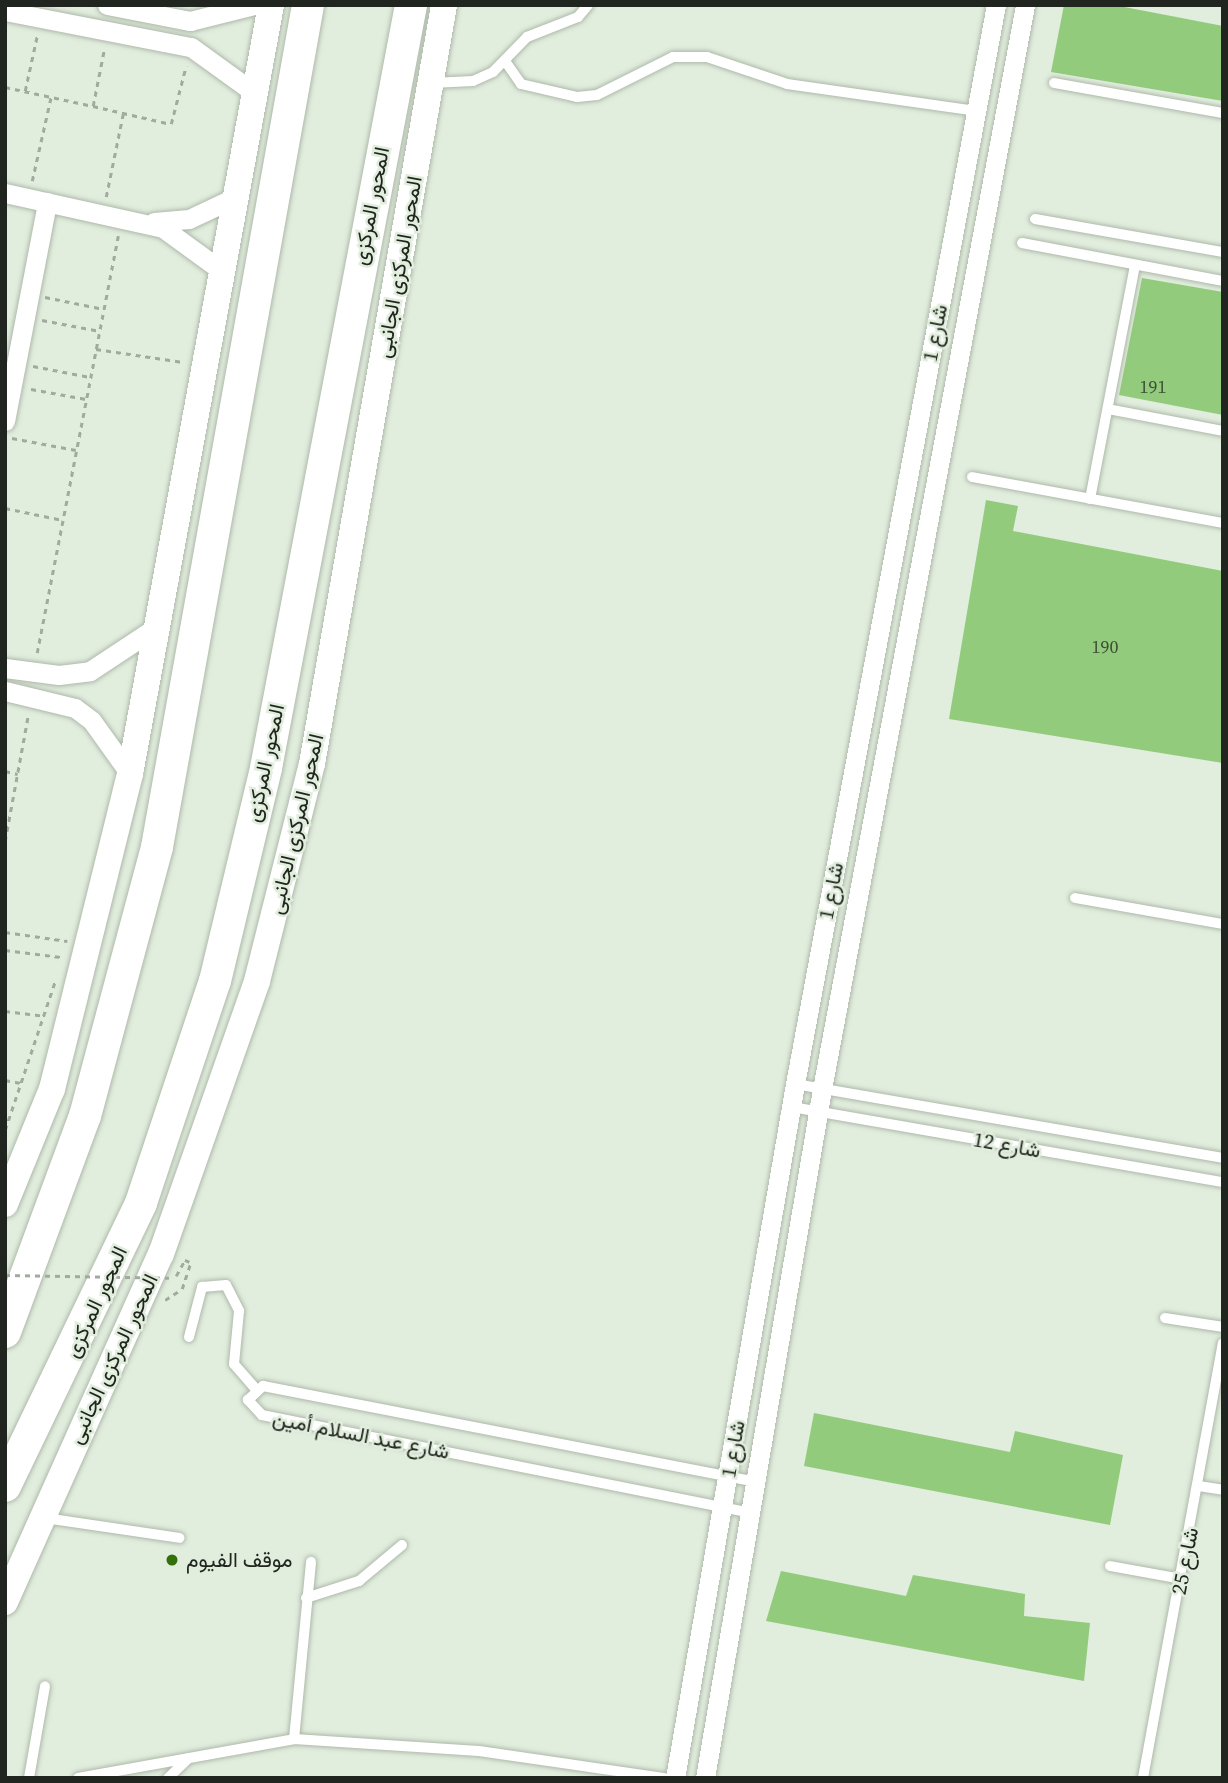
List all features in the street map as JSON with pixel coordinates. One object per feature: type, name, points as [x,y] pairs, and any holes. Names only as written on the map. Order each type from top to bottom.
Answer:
[{"type":"highway","points":[[5,1332],[85,1116],[157,847],[308,5]]},
{"type":"highway","name":"المحور المركزى","points":[[5,1486],[136,1215],[215,981],[266,768],[411,5]]},
{"type":"main road","points":[[5,1204],[51,1089],[130,774],[271,5]]},
{"type":"main road","name":"المحور المركزى الجانبى","points":[[5,1602],[172,1228],[261,969],[312,764],[444,5]]},
{"type":"street","points":[[116,6],[190,21],[254,5]]},
{"type":"street","name":"شارع 1","points":[[676,1778],[795,1084],[996,5]]},
{"type":"street","name":"شارع 1","points":[[705,1778],[758,1482],[822,1089],[1025,5]]},
{"type":"street","points":[[5,10],[191,47],[256,94]]},
{"type":"street","points":[[5,192],[142,222],[183,239],[222,271]]},
{"type":"street","points":[[142,222],[189,219],[236,197]]},
{"type":"street","points":[[5,421],[29,295],[38,200]]},
{"type":"street","points":[[5,668],[33,673],[90,670],[158,626]]},
{"type":"street","points":[[5,691],[64,703],[92,721],[130,774]]},
{"type":"lane","points":[[431,83],[473,81],[505,61],[527,37],[578,17],[588,5]]},
{"type":"lane","points":[[505,61],[521,84],[577,97],[597,95],[673,57],[707,57],[787,84],[976,111]]},
{"type":"lane","points":[[1054,83],[1223,113]]},
{"type":"lane","points":[[1035,219],[1223,252]]},
{"type":"lane","points":[[1022,243],[1223,281]]},
{"type":"lane","points":[[1090,499],[1135,265]]},
{"type":"lane","points":[[1108,409],[1223,430]]},
{"type":"lane","points":[[972,477],[1223,523]]},
{"type":"lane","points":[[1075,898],[1223,924]]},
{"type":"lane","name":"شارع 12","points":[[795,1084],[1223,1158]]},
{"type":"lane","name":"شارع 12","points":[[792,1107],[1223,1182]]},
{"type":"lane","points":[[189,1337],[202,1287],[226,1285],[239,1311],[234,1364],[255,1388]]},
{"type":"lane","points":[[1165,1318],[1223,1327]]},
{"type":"lane","name":"شارع 25","points":[[1143,1778],[1182,1579],[1223,1343]]},
{"type":"lane","name":"شارع عبد السلام أمين","points":[[752,1513],[262,1415],[249,1407],[255,1388],[758,1482]]},
{"type":"lane","points":[[1199,1486],[1223,1490]]},
{"type":"lane","points":[[41,1517],[180,1538]]},
{"type":"lane","points":[[306,1598],[359,1581],[402,1545]]},
{"type":"lane","points":[[294,1738],[311,1562]]},
{"type":"lane","points":[[1110,1566],[1182,1579]]},
{"type":"lane","points":[[29,1778],[45,1686]]},
{"type":"lane","points":[[78,1778],[294,1738],[479,1751],[665,1778]]},
{"type":"lane","points":[[168,1778],[188,1759]]},
{"type":"path","points":[[25,91],[41,17]]},
{"type":"path","points":[[93,106],[107,29]]},
{"type":"path","points":[[5,87],[171,124],[191,47]]},
{"type":"path","points":[[38,200],[51,97]]},
{"type":"path","points":[[33,673],[104,309],[123,113]]},
{"type":"path","points":[[29,295],[104,309]]},
{"type":"path","points":[[25,317],[100,331]]},
{"type":"path","points":[[96,349],[205,365]]},
{"type":"path","points":[[16,363],[90,377]]},
{"type":"path","points":[[12,386],[86,399]]},
{"type":"path","points":[[5,436],[76,450]]},
{"type":"path","points":[[5,508],[63,520]]},
{"type":"path","points":[[5,841],[32,695]]},
{"type":"path","points":[[5,771],[18,774]]},
{"type":"path","points":[[5,932],[67,940],[5,1130]]},
{"type":"path","points":[[5,950],[62,957]]},
{"type":"path","points":[[5,1010],[44,1016]]},
{"type":"path","points":[[5,1080],[21,1083]]},
{"type":"path","points":[[5,1275],[169,1278],[179,1275],[185,1260],[191,1262],[182,1289]]},
{"type":"building","points":[[1064,5],[1114,5],[1223,26],[1223,101],[1051,72]]},
{"type":"building","points":[[1142,278],[1223,292],[1223,415],[1119,395]]},
{"type":"building","points":[[986,500],[1018,506],[1013,531],[1223,571],[1223,763],[949,719]]},
{"type":"building","points":[[814,1413],[1010,1452],[1015,1431],[1123,1455],[1110,1525],[804,1466]]},
{"type":"building","points":[[781,1571],[906,1596],[913,1575],[1025,1594],[1024,1616],[1090,1623],[1084,1681],[766,1621]]},
{"type":"place","name":"موقف الفيوم","points":[[172,1560]]}]
